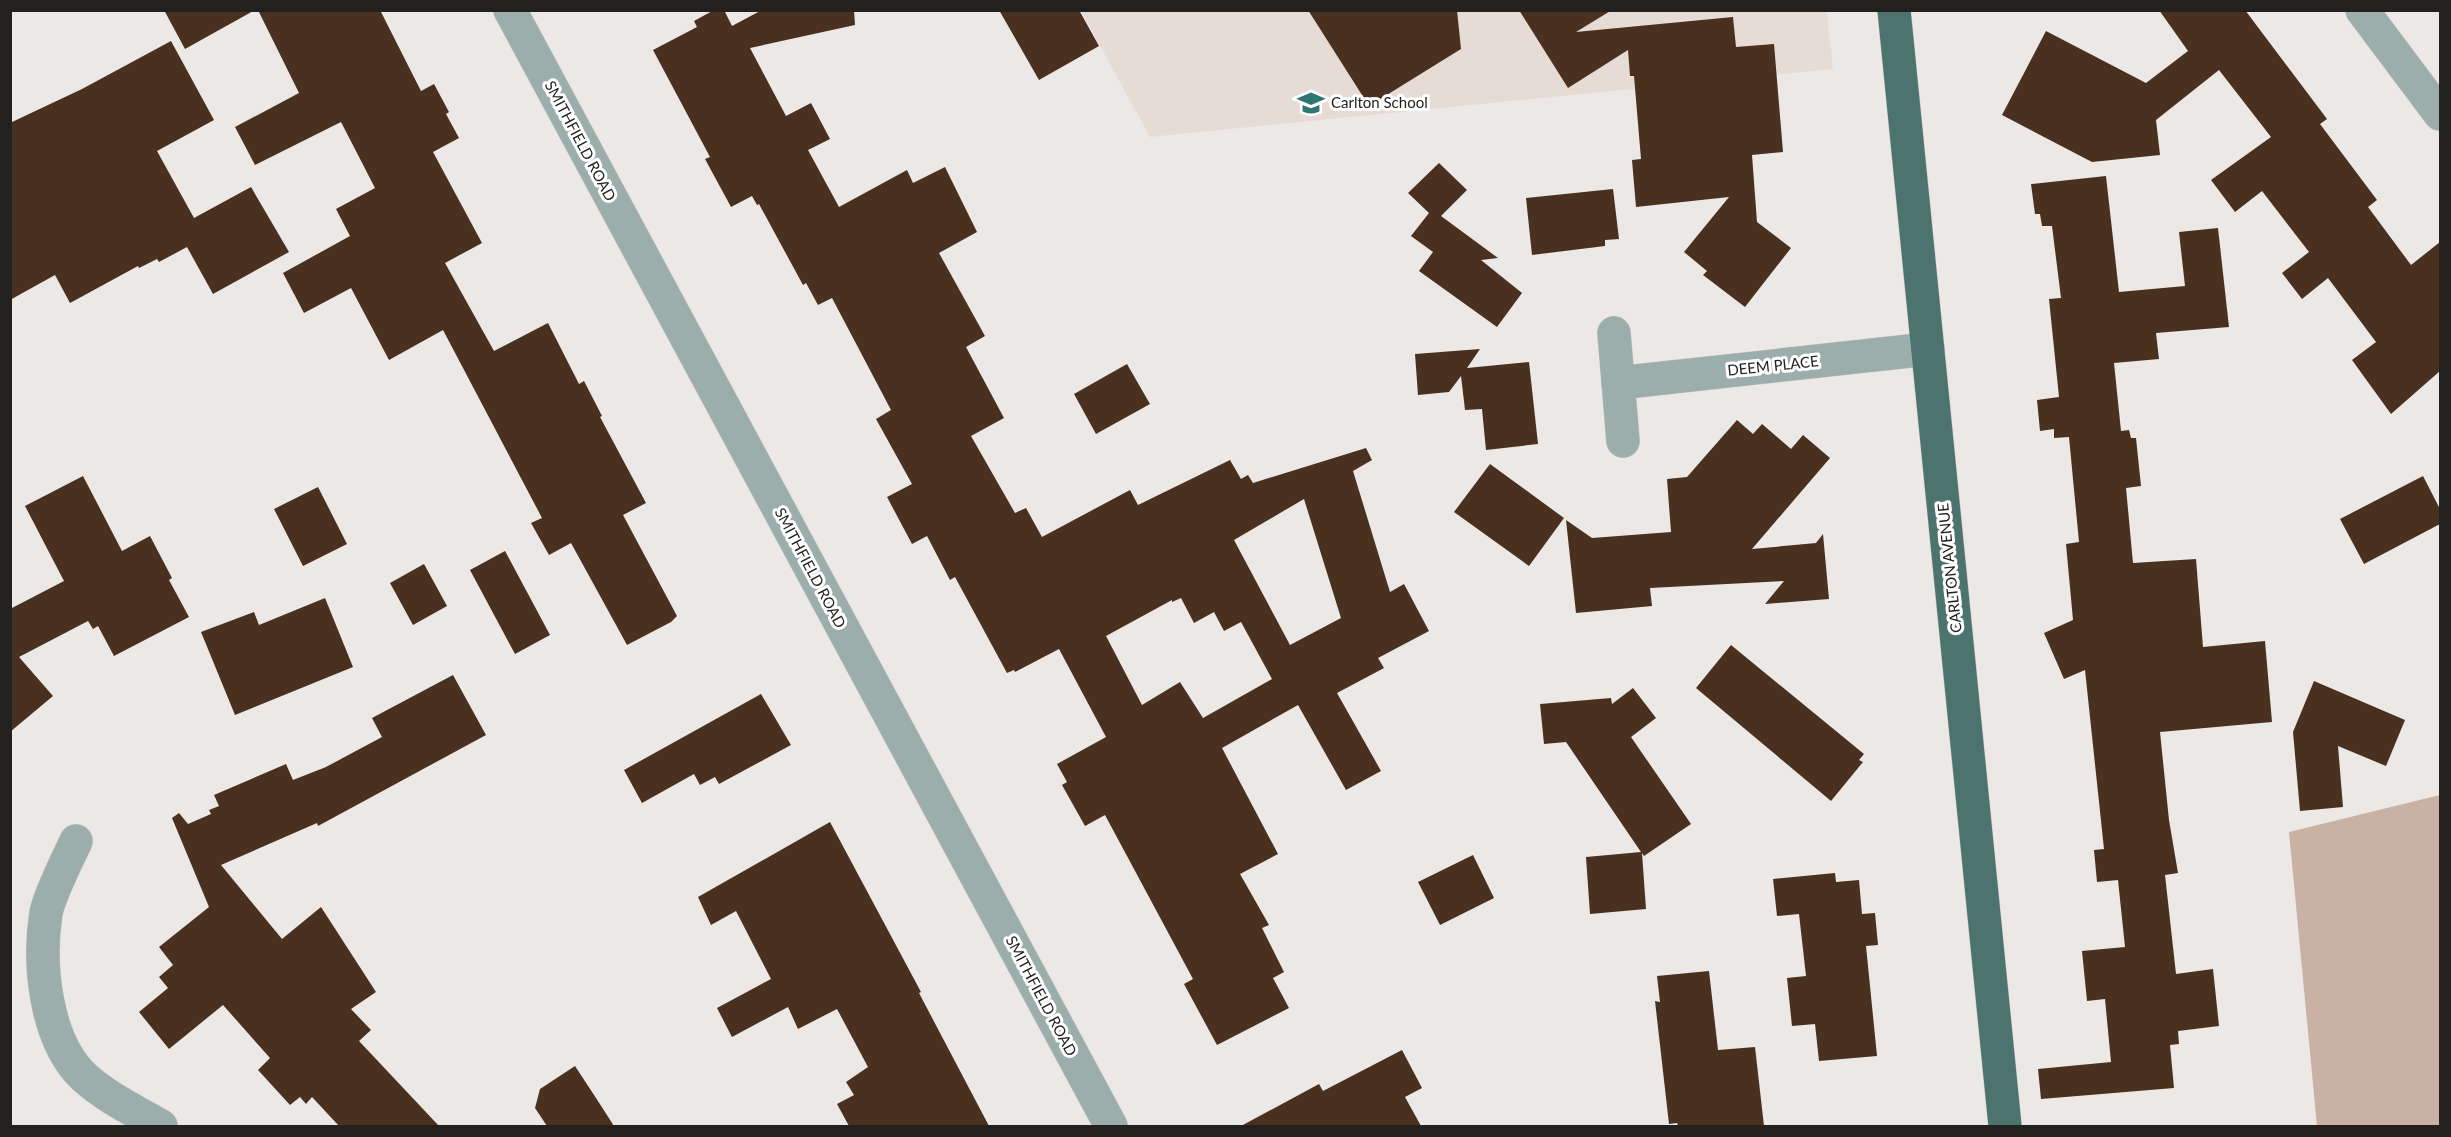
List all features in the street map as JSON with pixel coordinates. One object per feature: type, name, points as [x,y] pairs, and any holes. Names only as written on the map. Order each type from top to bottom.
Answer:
[{"type":"highway","name":"CARLTON AVENUE","points":[[1894,10],[2005,1126]]},
{"type":"street","name":"SMITHFIELD ROAD","points":[[510,10],[1111,1126]]},
{"type":"street","points":[[2362,10],[2440,114]]},
{"type":"street","points":[[1614,333],[1623,441]]},
{"type":"street","name":"DEEM PLACE","points":[[1618,383],[1928,349]]},
{"type":"street","points":[[76,841],[46,911],[43,963],[47,1004],[59,1042],[83,1076],[113,1099],[161,1126]]},
{"type":"shaded area","name":"Carlton School","points":[[1081,11],[1827,11],[1833,69],[1150,137]]},
{"type":"shaded area","points":[[2440,795],[2440,1126],[2317,1126],[2289,832]]},
{"type":"building","points":[[164,10],[255,10],[185,49]]},
{"type":"building","points":[[258,10],[380,10],[421,91],[434,84],[449,112],[446,114],[459,138],[433,152],[482,243],[445,263],[494,351],[548,323],[579,384],[584,381],[602,416],[600,417],[646,503],[623,515],[677,616],[671,622],[627,645],[571,543],[549,555],[531,523],[542,518],[443,330],[389,360],[351,288],[304,313],[283,273],[350,236],[336,209],[375,188],[341,122],[255,165],[235,127],[299,93]]},
{"type":"building","points":[[714,10],[724,10],[732,26],[762,10],[854,10],[855,25],[750,48],[786,116],[811,103],[830,139],[808,150],[839,207],[907,170],[913,183],[945,167],[977,232],[939,253],[985,336],[966,347],[1004,418],[971,436],[1015,513],[1026,508],[1042,537],[1130,490],[1138,505],[1230,460],[1241,479],[1248,475],[1253,483],[1366,448],[1372,460],[1353,471],[1390,592],[1404,584],[1429,631],[1378,658],[1384,668],[1337,693],[1381,771],[1346,790],[1298,705],[1222,748],[1278,854],[1240,874],[1269,925],[1262,928],[1284,972],[1273,978],[1289,1008],[1217,1045],[1184,984],[1193,979],[1105,815],[1085,826],[1062,785],[1067,782],[1057,764],[1106,737],[1059,649],[1015,672],[1014,670],[1007,673],[955,577],[950,580],[927,536],[912,544],[887,497],[912,484],[876,419],[891,410],[832,298],[818,305],[806,283],[803,285],[759,204],[757,205],[752,196],[731,207],[705,159],[710,157],[653,50],[697,27],[694,21]],"holes":[[[1304,499],[1341,618],[1290,645],[1234,540]],[[1181,598],[1194,623],[1214,612],[1224,631],[1241,622],[1272,679],[1203,718],[1180,682],[1142,705],[1106,636],[1172,600],[1172,602]]]},
{"type":"building","points":[[999,10],[1079,10],[1099,46],[1039,80]]},
{"type":"building","points":[[1308,10],[1457,10],[1461,49],[1369,106]]},
{"type":"building","points":[[1519,10],[1612,10],[1576,32],[1733,17],[1736,47],[1774,44],[1783,152],[1752,155],[1757,222],[1791,248],[1745,307],[1703,275],[1707,271],[1684,252],[1729,197],[1636,207],[1632,160],[1641,159],[1634,76],[1630,76],[1628,50],[1568,88]]},
{"type":"building","points":[[2159,10],[2245,10],[2327,119],[2320,124],[2377,200],[2368,207],[2411,265],[2440,242],[2440,371],[2391,414],[2352,360],[2376,342],[2328,278],[2302,299],[2282,273],[2309,252],[2262,191],[2235,212],[2211,180],[2271,137],[2219,70],[2156,120],[2160,155],[2092,162],[2002,115],[2046,31],[2146,83],[2188,51]]},
{"type":"building","points":[[171,41],[214,120],[157,151],[194,218],[251,187],[289,252],[213,294],[187,247],[159,262],[157,259],[139,268],[138,266],[70,303],[55,275],[10,300],[12,122],[82,89]]},
{"type":"building","points":[[1439,163],[1467,190],[1441,216],[1498,258],[1481,260],[1522,293],[1497,327],[1419,271],[1433,252],[1411,236],[1429,213],[1408,193]]},
{"type":"building","points":[[2106,176],[2119,292],[2185,286],[2179,232],[2218,228],[2229,327],[2156,333],[2159,359],[2114,363],[2121,431],[2129,430],[2131,438],[2136,438],[2141,486],[2126,488],[2133,563],[2196,559],[2203,647],[2265,641],[2272,722],[2160,732],[2169,820],[2178,873],[2165,875],[2176,974],[2213,969],[2219,1026],[2178,1031],[2179,1044],[2170,1045],[2174,1088],[2041,1099],[2038,1069],[2111,1062],[2105,999],[2087,1001],[2082,951],[2125,947],[2118,880],[2097,882],[2094,850],[2104,849],[2085,670],[2064,679],[2044,633],[2073,620],[2066,544],[2079,542],[2069,437],[2054,438],[2054,429],[2040,431],[2037,400],[2059,397],[2049,299],[2061,298],[2052,226],[2042,226],[2040,214],[2035,214],[2031,184]]},
{"type":"building","points":[[1613,189],[1619,239],[1605,240],[1605,246],[1532,255],[1526,198]]},
{"type":"building","points":[[1480,349],[1467,368],[1529,362],[1538,444],[1486,450],[1482,409],[1465,410],[1461,376],[1449,392],[1418,395],[1415,354]]},
{"type":"building","points":[[1127,364],[1150,404],[1096,434],[1074,394]]},
{"type":"building","points":[[1737,420],[1753,434],[1762,424],[1791,449],[1803,435],[1830,458],[1752,549],[1816,543],[1823,534],[1829,599],[1765,604],[1784,581],[1650,588],[1652,606],[1576,613],[1566,520],[1592,538],[1671,532],[1667,479],[1687,477]]},
{"type":"building","points":[[1490,464],[1564,518],[1529,566],[1454,512]]},
{"type":"building","points":[[83,476],[122,551],[150,536],[172,578],[169,580],[189,617],[114,656],[98,626],[93,629],[88,621],[19,657],[53,696],[10,732],[10,609],[64,581],[25,506]]},
{"type":"building","points":[[2423,476],[2440,509],[2440,524],[2364,564],[2340,519]]},
{"type":"building","points":[[318,487],[347,544],[303,566],[274,509]]},
{"type":"building","points":[[505,551],[550,635],[515,654],[470,570]]},
{"type":"building","points":[[424,564],[447,606],[413,625],[390,583]]},
{"type":"building","points":[[325,598],[353,667],[235,715],[201,632],[254,612],[259,625]]},
{"type":"building","points":[[1731,645],[1864,754],[1859,760],[1863,762],[1831,801],[1696,688]]},
{"type":"building","points":[[453,675],[486,735],[318,826],[317,823],[221,865],[282,939],[321,907],[376,992],[351,1009],[371,1030],[359,1041],[439,1126],[339,1126],[312,1097],[306,1104],[300,1097],[290,1105],[258,1070],[270,1058],[223,1005],[169,1049],[139,1012],[168,988],[159,977],[173,965],[159,947],[209,907],[172,818],[179,813],[188,824],[211,814],[209,810],[219,806],[214,795],[286,764],[293,780],[326,767],[382,737],[372,718]]},
{"type":"building","points":[[2314,681],[2405,720],[2386,766],[2338,746],[2343,807],[2300,811],[2293,732]]},
{"type":"building","points":[[1633,688],[1656,718],[1631,737],[1691,824],[1644,856],[1642,853],[1646,909],[1590,914],[1586,857],[1641,852],[1566,742],[1544,744],[1540,704],[1611,698],[1612,704]]},
{"type":"building","points":[[761,694],[791,745],[719,784],[715,777],[700,785],[694,774],[642,803],[624,770]]},
{"type":"building","points":[[830,822],[921,992],[919,993],[989,1126],[849,1126],[837,1104],[854,1095],[846,1082],[868,1067],[837,1009],[798,1029],[788,1007],[732,1037],[717,1008],[771,979],[736,911],[711,925],[698,897]]},
{"type":"building","points":[[1473,855],[1494,898],[1440,925],[1418,882]]},
{"type":"building","points":[[1835,873],[1836,882],[1859,880],[1862,914],[1875,913],[1878,945],[1866,946],[1877,1056],[1819,1061],[1815,1024],[1792,1026],[1787,978],[1806,976],[1799,914],[1777,916],[1773,879]]},
{"type":"building","points":[[1709,971],[1718,1050],[1755,1047],[1764,1126],[1678,1126],[1677,1123],[1669,1124],[1655,1001],[1660,1002],[1657,976]]},
{"type":"building","points":[[1402,1050],[1422,1088],[1405,1097],[1421,1126],[1241,1126],[1319,1084],[1323,1091]]},
{"type":"building","points":[[575,1066],[614,1126],[547,1126],[535,1108],[540,1089]]},
{"type":"place","name":"Carlton School","points":[[1311,103]]}]
